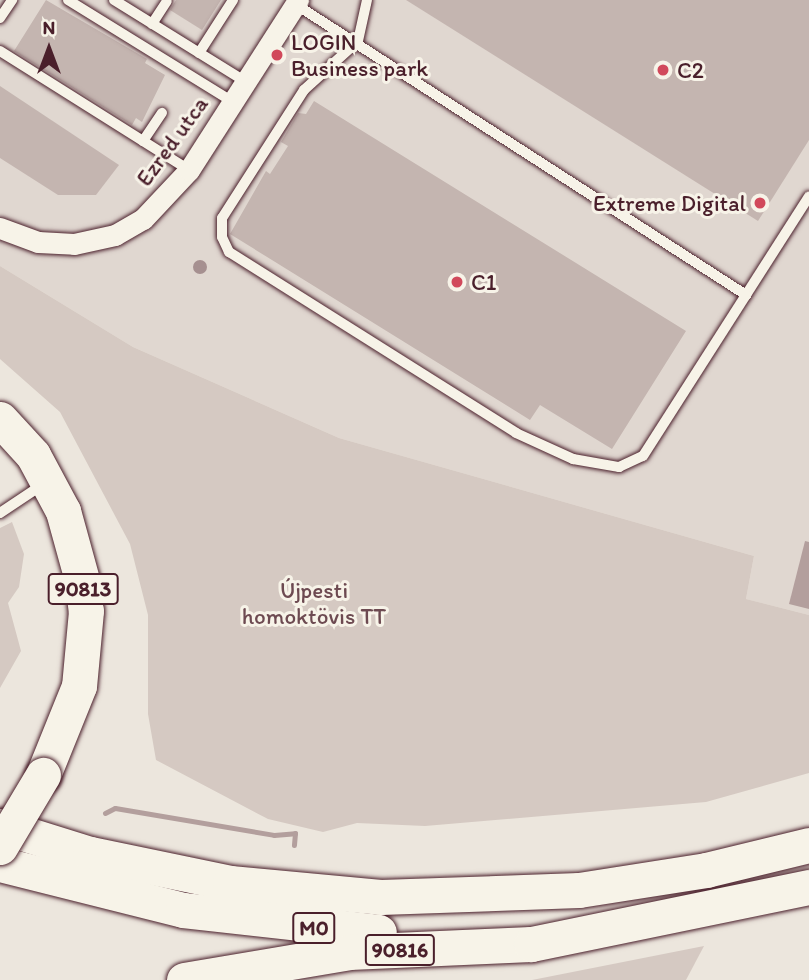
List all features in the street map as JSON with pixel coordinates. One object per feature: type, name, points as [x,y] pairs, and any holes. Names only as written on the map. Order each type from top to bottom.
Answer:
[{"type":"highway","name":"90813","points":[[0,419],[47,481],[75,546],[86,611],[79,686],[43,775],[0,847]]},
{"type":"highway","name":"M0","points":[[0,826],[90,854],[230,883],[392,897],[579,890],[706,870],[809,845]]},
{"type":"highway","name":"M0","points":[[0,864],[119,897],[295,926],[400,934],[617,926],[809,887]]},
{"type":"highway","name":"90816","points":[[184,980],[292,959],[531,944],[617,926]]},
{"type":"street","name":"Ezred utca","points":[[0,228],[38,242],[74,244],[115,235],[143,219],[189,170],[297,2]]},
{"type":"lane","points":[[0,18],[12,0]]},
{"type":"lane","points":[[68,0],[233,102]]},
{"type":"lane","points":[[114,0],[246,82]]},
{"type":"lane","points":[[199,54],[233,0]]},
{"type":"lane","points":[[368,0],[358,41],[304,90],[222,218],[229,251],[516,433],[573,458],[619,467],[643,456],[809,196]]},
{"type":"lane","points":[[152,24],[167,1]]},
{"type":"lane","points":[[297,2],[746,295]]},
{"type":"lane","points":[[0,51],[189,170]]},
{"type":"lane","points":[[144,141],[162,113]]},
{"type":"lane","points":[[0,513],[47,481]]},
{"type":"shaded area","name":"LOGIN Business park","points":[[0,0],[809,0],[809,615],[746,599],[754,556],[339,438],[133,347],[0,266]]},
{"type":"shaded area","points":[[805,541],[809,542],[809,609],[789,604]]},
{"type":"green space","name":"Újpesti homoktövis TT","points":[[0,266],[133,347],[339,438],[754,556],[746,599],[809,615],[809,773],[706,802],[425,826],[357,823],[323,832],[268,819],[156,760],[148,714],[148,615],[130,544],[60,412],[0,359]]},
{"type":"green space","points":[[12,522],[24,554],[19,587],[8,603],[21,651],[0,688],[0,528]]},
{"type":"green space","points":[[704,946],[686,980],[532,980]]},
{"type":"building","points":[[46,0],[147,59],[145,63],[165,75],[142,122],[136,118],[132,125],[14,51]]},
{"type":"building","points":[[176,0],[221,0],[202,30],[170,10]]},
{"type":"building","name":"C2","points":[[406,0],[809,0],[809,140],[758,221]]},
{"type":"building","points":[[0,86],[119,165],[96,195],[58,195],[0,158]]},
{"type":"building","name":"C1","points":[[314,101],[686,331],[612,449],[540,405],[530,420],[230,234],[266,171],[270,174],[288,146],[281,142],[298,113],[306,114]]},
{"type":"waterway","points":[[105,813],[115,808],[274,835],[295,833],[294,845]]},
{"type":"place","name":"LOGIN Business park","points":[[277,55]]},
{"type":"place","name":"C2","points":[[663,70]]},
{"type":"place","name":"Extreme Digital","points":[[760,203]]},
{"type":"place","name":"C1","points":[[457,282]]}]
